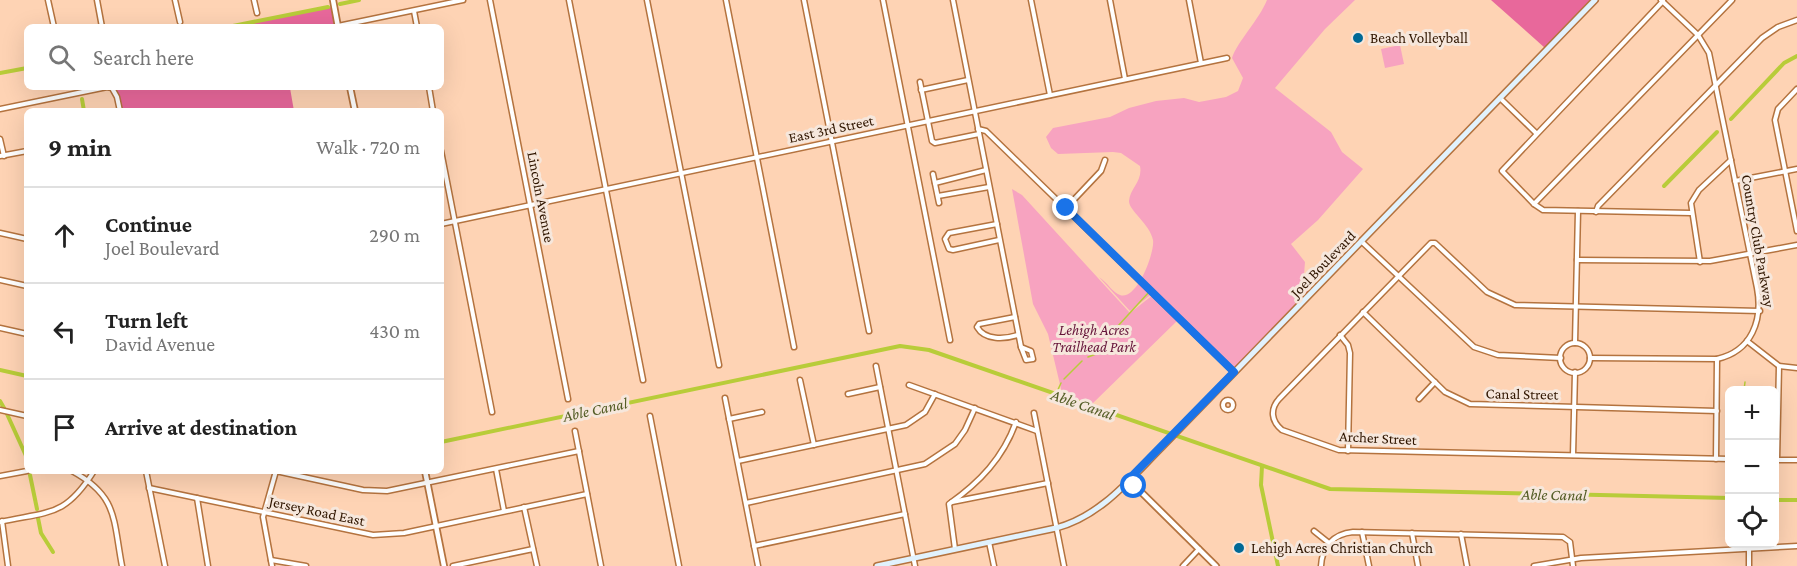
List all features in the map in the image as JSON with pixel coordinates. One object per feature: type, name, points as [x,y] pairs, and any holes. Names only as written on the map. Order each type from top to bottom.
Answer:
[{"type":"main road","name":"Joel Boulevard","points":[[877,566],[1056,528],[1080,519],[1099,508],[1168,441],[1595,0]]},
{"type":"street","points":[[48,0],[53,24]]},
{"type":"street","points":[[97,0],[101,24]]},
{"type":"street","points":[[175,0],[180,22]]},
{"type":"street","points":[[254,0],[257,13]]},
{"type":"street","points":[[333,0],[337,24]]},
{"type":"street","points":[[351,24],[463,0]]},
{"type":"street","name":"Lincoln Avenue","points":[[490,0],[568,399]]},
{"type":"street","points":[[569,0],[643,380]]},
{"type":"street","points":[[647,0],[719,365]]},
{"type":"street","points":[[726,0],[794,347]]},
{"type":"street","points":[[804,0],[869,331]]},
{"type":"street","points":[[883,0],[950,340]]},
{"type":"street","points":[[953,0],[1021,347]]},
{"type":"street","points":[[1031,0],[1050,95]]},
{"type":"street","points":[[1110,0],[1125,79]]},
{"type":"street","points":[[1189,0],[1201,63]]},
{"type":"street","points":[[1661,0],[1502,171],[1534,204],[1543,210],[1691,213]]},
{"type":"street","name":"Country Club Parkway","points":[[1661,0],[1698,35],[1709,53],[1760,311],[1756,327],[1747,341]]},
{"type":"street","points":[[1534,204],[1732,0]]},
{"type":"street","points":[[414,10],[416,24]]},
{"type":"street","points":[[1596,212],[1598,206],[1766,34],[1797,20]]},
{"type":"street","name":"East 3rd Street","points":[[444,223],[1227,58]]},
{"type":"street","points":[[921,90],[968,80]]},
{"type":"street","points":[[920,82],[927,121],[935,143],[986,131],[1234,372]]},
{"type":"street","points":[[1797,89],[1778,109],[1775,116],[1797,231]]},
{"type":"street","points":[[0,109],[99,90]]},
{"type":"street","points":[[113,90],[119,108]]},
{"type":"street","points":[[350,90],[354,108]]},
{"type":"street","points":[[430,90],[432,108]]},
{"type":"street","points":[[1500,98],[1536,133]]},
{"type":"street","points":[[0,139],[2,156],[24,152]]},
{"type":"street","points":[[1066,208],[1101,171],[1105,160]]},
{"type":"street","points":[[1700,262],[1691,213],[1695,195],[1731,160]]},
{"type":"street","points":[[444,166],[492,412]]},
{"type":"street","points":[[1735,181],[1797,169]]},
{"type":"street","points":[[935,183],[986,171]]},
{"type":"street","points":[[933,174],[939,203]]},
{"type":"street","points":[[938,195],[989,187]]},
{"type":"street","points":[[1575,343],[1578,211]]},
{"type":"street","points":[[950,255],[945,239],[949,233],[997,224]]},
{"type":"street","points":[[0,233],[24,238]]},
{"type":"street","points":[[947,248],[953,250],[1000,240]]},
{"type":"street","points":[[1361,241],[1465,341],[1478,350],[1498,356],[1561,358]]},
{"type":"street","name":"Archer Street","points":[[1576,307],[1526,306],[1500,301],[1487,292],[1436,243],[1431,243],[1279,399],[1273,415],[1278,426],[1286,432],[1335,449],[1348,451],[1725,459]]},
{"type":"street","points":[[1577,260],[1700,262],[1797,245]]},
{"type":"street","points":[[0,280],[24,285]]},
{"type":"street","points":[[1576,307],[1760,311]]},
{"type":"street","name":"Canal Street","points":[[1362,312],[1453,398],[1470,404],[1717,411]]},
{"type":"street","points":[[1015,317],[979,324],[977,327],[982,333],[999,339],[1018,335]]},
{"type":"street","points":[[0,328],[24,333]]},
{"type":"street","points":[[1340,335],[1350,353],[1348,451]]},
{"type":"street","points":[[1590,358],[1717,359],[1732,354],[1747,341],[1779,366],[1797,368]]},
{"type":"street","points":[[1575,343],[1587,349],[1590,358],[1583,370],[1575,372],[1566,369],[1561,358],[1563,349],[1575,343]]},
{"type":"street","points":[[1716,459],[1717,359]]},
{"type":"street","points":[[876,366],[915,566]]},
{"type":"street","points":[[1777,440],[1779,366]]},
{"type":"street","points":[[1573,456],[1575,372]]},
{"type":"street","points":[[800,380],[813,445]]},
{"type":"street","points":[[1419,399],[1435,382]]},
{"type":"street","points":[[909,385],[1038,431]]},
{"type":"street","points":[[848,394],[880,387]]},
{"type":"street","points":[[1215,392],[1225,402]]},
{"type":"street","points":[[738,461],[889,429],[919,418],[928,409],[935,394]]},
{"type":"street","points":[[725,398],[758,566]]},
{"type":"street","points":[[746,503],[925,464],[947,451],[965,430],[975,408]]},
{"type":"street","points":[[0,410],[24,415]]},
{"type":"street","points":[[729,419],[762,412]]},
{"type":"street","points":[[1034,413],[1064,566]]},
{"type":"street","points":[[650,416],[680,566]]},
{"type":"street","points":[[956,549],[948,508],[991,468],[1008,443],[1016,422]]},
{"type":"street","points":[[575,431],[601,566]]},
{"type":"street","points":[[290,474],[370,491],[387,491],[579,451]]},
{"type":"street","points":[[1779,460],[1797,460]]},
{"type":"street","points":[[496,469],[504,511]]},
{"type":"street","points":[[0,476],[24,472]]},
{"type":"street","points":[[77,474],[102,491],[109,503],[122,566]]},
{"type":"street","points":[[8,566],[1,521],[63,507],[74,500],[92,474]]},
{"type":"street","points":[[147,474],[165,566]]},
{"type":"street","points":[[272,566],[263,520],[275,474]]},
{"type":"street","points":[[426,474],[444,566]]},
{"type":"street","points":[[1128,480],[1216,566]]},
{"type":"street","points":[[952,502],[1048,483]]},
{"type":"street","name":"Jersey Road East","points":[[149,488],[373,535],[404,533],[587,494]]},
{"type":"street","points":[[196,498],[208,566]]},
{"type":"street","points":[[524,507],[537,566]]},
{"type":"street","points":[[754,546],[905,514]]},
{"type":"street","points":[[1314,531],[1329,543]]},
{"type":"street","points":[[1362,532],[1369,566]]},
{"type":"street","points":[[1321,566],[1329,543],[1341,534],[1362,532],[1563,537],[1568,539],[1573,566]]},
{"type":"street","points":[[1412,533],[1418,566]]},
{"type":"street","points":[[1461,534],[1467,566]]},
{"type":"street","points":[[989,542],[994,566]]},
{"type":"street","points":[[1534,566],[1571,559],[1797,546]]},
{"type":"street","points":[[453,566],[533,549]]},
{"type":"street","points":[[1183,566],[1199,549]]},
{"type":"street","points":[[1749,549],[1749,566]]},
{"type":"street","points":[[271,560],[306,566]]},
{"type":"green space","points":[[1267,0],[1355,0],[1325,29],[1275,88],[1331,132],[1342,152],[1363,169],[1318,220],[1291,244],[1305,262],[1304,275],[1313,287],[1234,370],[1153,293],[1130,311],[1099,277],[1117,294],[1126,295],[1133,291],[1148,264],[1153,240],[1129,201],[1140,176],[1140,166],[1121,153],[1058,154],[1051,148],[1046,137],[1053,128],[1110,117],[1129,108],[1156,101],[1184,98],[1199,102],[1226,97],[1238,91],[1243,78],[1232,58]]},
{"type":"green space","points":[[1400,45],[1404,64],[1385,68],[1381,49]]},
{"type":"green space","name":"Lehigh Acres Trailhead Park","points":[[1012,189],[1022,195],[1130,313],[1154,294],[1178,320],[1090,406],[1063,397],[1048,334],[1033,304]]},
{"type":"shaded area","points":[[1491,0],[1591,0],[1591,1],[1545,48]]},
{"type":"shaded area","points":[[332,7],[335,24],[244,24]]},
{"type":"shaded area","points":[[114,90],[290,90],[293,108],[120,108]]},
{"type":"waterway","points":[[340,4],[359,0]]},
{"type":"waterway","points":[[243,24],[328,7]]},
{"type":"waterway","points":[[1731,119],[1784,63],[1797,56]]},
{"type":"waterway","points":[[0,73],[24,69]]},
{"type":"waterway","points":[[82,99],[84,108]]},
{"type":"waterway","points":[[1664,186],[1717,132]]},
{"type":"waterway","points":[[1117,327],[1149,292]]},
{"type":"waterway","points":[[1088,357],[1096,354],[1114,330]]},
{"type":"waterway","name":"Able Canal","points":[[444,441],[900,346],[929,350],[1330,489],[1725,498]]},
{"type":"waterway","points":[[1064,379],[1082,361]]},
{"type":"waterway","name":"Able Canal","points":[[0,370],[24,375]]},
{"type":"waterway","points":[[1744,386],[1745,382]]},
{"type":"waterway","points":[[1056,394],[1061,383]]},
{"type":"waterway","points":[[0,401],[4,408]]},
{"type":"waterway","points":[[7,414],[24,451]]},
{"type":"waterway","points":[[1262,466],[1261,485],[1278,566]]},
{"type":"waterway","points":[[30,475],[37,509]]},
{"type":"waterway","name":"Able Canal","points":[[1779,500],[1797,500]]},
{"type":"waterway","points":[[38,518],[41,533],[53,552]]},
{"type":"place","name":"Beach Volleyball","points":[[1358,38]]},
{"type":"place","name":"Lehigh Acres Christian Church","points":[[1239,548]]},
{"type":"route","points":[[1066,208],[1178,320],[1234,372],[1128,480],[1134,486]]}]
